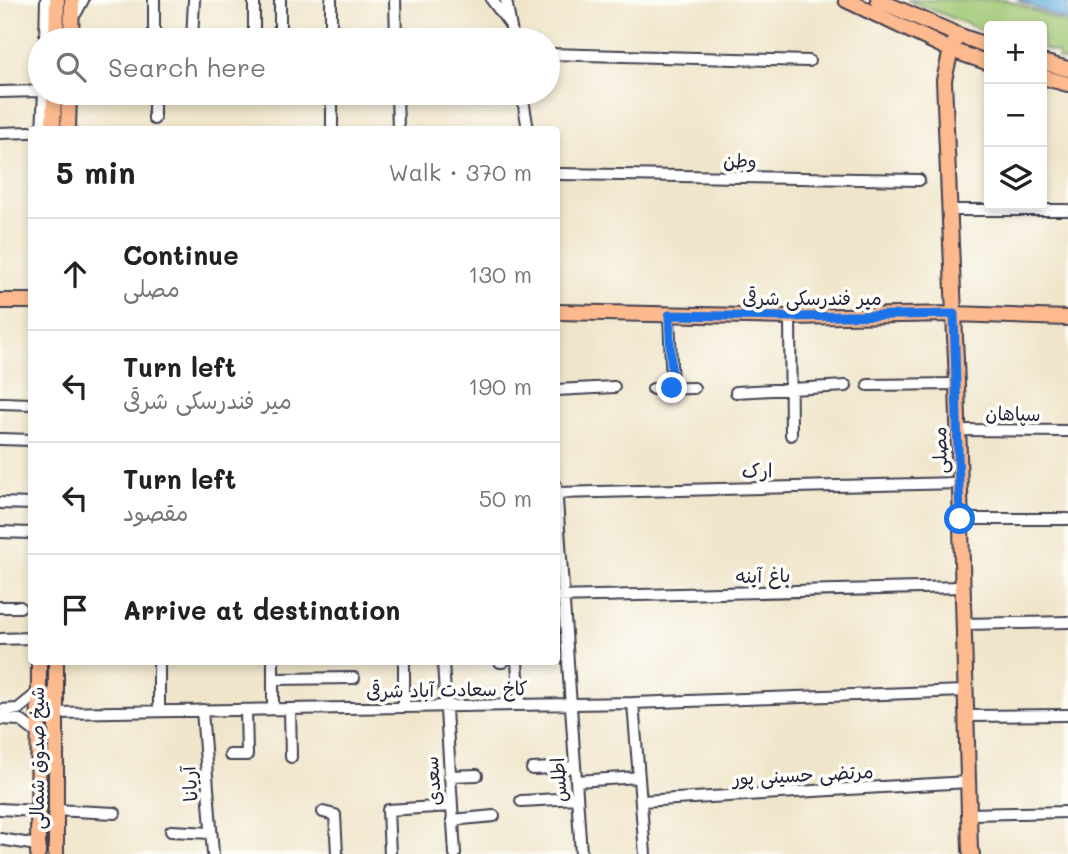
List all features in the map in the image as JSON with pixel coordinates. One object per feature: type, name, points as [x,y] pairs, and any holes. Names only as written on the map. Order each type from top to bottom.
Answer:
[{"type":"main road","points":[[56,28],[57,0]]},
{"type":"main road","points":[[846,0],[951,50],[984,61]]},
{"type":"main road","points":[[878,0],[984,44]]},
{"type":"main road","points":[[74,28],[75,4]]},
{"type":"main road","name":"مصلی","points":[[958,35],[951,50],[944,80],[957,384],[970,853]]},
{"type":"main road","points":[[1047,63],[1068,69]]},
{"type":"main road","points":[[1047,79],[1068,84]]},
{"type":"main road","points":[[53,126],[54,105]]},
{"type":"main road","points":[[68,126],[70,105]]},
{"type":"main road","points":[[0,301],[28,301]]},
{"type":"main road","name":"میر فندرسکی شرقی","points":[[560,312],[790,317],[954,314],[1068,318]]},
{"type":"main road","name":"شیخ صدوق شمالی","points":[[37,850],[39,665]]},
{"type":"main road","name":"شیخ صدوق شمالی","points":[[56,665],[56,854]]},
{"type":"street","points":[[46,28],[47,0]]},
{"type":"street","points":[[75,4],[83,0]]},
{"type":"street","points":[[154,0],[154,28]]},
{"type":"street","points":[[193,28],[194,0]]},
{"type":"street","points":[[254,0],[254,28]]},
{"type":"street","points":[[280,28],[281,0]]},
{"type":"street","points":[[331,0],[331,28]]},
{"type":"street","points":[[395,0],[396,28]]},
{"type":"street","points":[[492,0],[510,26]]},
{"type":"street","points":[[506,0],[510,26]]},
{"type":"street","points":[[560,54],[809,61]]},
{"type":"street","points":[[0,92],[28,92]]},
{"type":"street","points":[[42,105],[42,126]]},
{"type":"street","points":[[72,105],[73,126]]},
{"type":"street","points":[[154,105],[154,119]]},
{"type":"street","points":[[332,105],[332,126]]},
{"type":"street","points":[[397,105],[398,126]]},
{"type":"street","points":[[524,105],[527,126]]},
{"type":"street","points":[[0,133],[28,132]]},
{"type":"street","name":"وطن","points":[[560,174],[919,180]]},
{"type":"street","points":[[949,210],[1067,210]]},
{"type":"street","points":[[669,315],[672,388]]},
{"type":"street","points":[[790,317],[791,435]]},
{"type":"street","points":[[868,384],[957,384]]},
{"type":"street","points":[[736,392],[846,386]]},
{"type":"street","points":[[560,390],[614,387]]},
{"type":"street","points":[[653,389],[694,388]]},
{"type":"street","points":[[0,403],[28,404]]},
{"type":"street","name":"سپاهان","points":[[958,430],[1068,431]]},
{"type":"street","points":[[0,439],[28,440]]},
{"type":"street","name":"ارک","points":[[560,493],[959,483]]},
{"type":"street","points":[[0,503],[28,504]]},
{"type":"street","points":[[960,519],[1068,519]]},
{"type":"street","points":[[0,532],[28,533]]},
{"type":"street","name":"باغ آینه","points":[[560,597],[962,587]]},
{"type":"street","name":"اطلس","points":[[560,597],[581,854]]},
{"type":"street","points":[[0,607],[20,607]]},
{"type":"street","points":[[963,624],[1068,622]]},
{"type":"street","points":[[0,639],[28,638]]},
{"type":"street","points":[[159,665],[159,711]]},
{"type":"street","points":[[273,665],[274,709]]},
{"type":"street","points":[[404,665],[404,707]]},
{"type":"street","name":"سعدی","points":[[443,665],[455,854]]},
{"type":"street","points":[[517,665],[520,705]]},
{"type":"street","points":[[273,679],[354,678]]},
{"type":"street","name":"کاخ سعادت آباد شرقی","points":[[56,713],[633,703],[965,691]]},
{"type":"street","points":[[0,710],[18,709],[38,692]]},
{"type":"street","points":[[633,703],[645,854]]},
{"type":"street","points":[[290,709],[291,757]]},
{"type":"street","name":"آریانا","points":[[202,710],[213,854]]},
{"type":"street","points":[[230,755],[247,755],[246,710]]},
{"type":"street","points":[[966,716],[1068,715]]},
{"type":"street","points":[[0,719],[20,720],[37,733]]},
{"type":"street","points":[[532,769],[575,767]]},
{"type":"street","points":[[449,776],[477,775]]},
{"type":"street","points":[[576,780],[639,777]]},
{"type":"street","name":"مرتضی حسینی پور","points":[[640,801],[968,782]]},
{"type":"street","points":[[522,801],[577,799]]},
{"type":"street","points":[[390,854],[388,810],[451,806]]},
{"type":"street","points":[[0,809],[37,811]]},
{"type":"street","points":[[54,810],[115,813]]},
{"type":"street","points":[[323,812],[335,815],[337,854]]},
{"type":"street","points":[[969,814],[1068,812]]},
{"type":"street","points":[[452,820],[494,816]]},
{"type":"street","points":[[171,831],[211,833]]},
{"type":"street","points":[[0,838],[37,850]]},
{"type":"green space","points":[[908,0],[1008,0],[1068,24],[1068,61],[1058,59],[1059,53],[1047,49],[1047,21],[984,21],[984,31]]},
{"type":"water","points":[[1017,0],[1068,0],[1068,21]]},
{"type":"route","points":[[672,388],[669,315],[790,317],[954,314],[960,519]]}]
